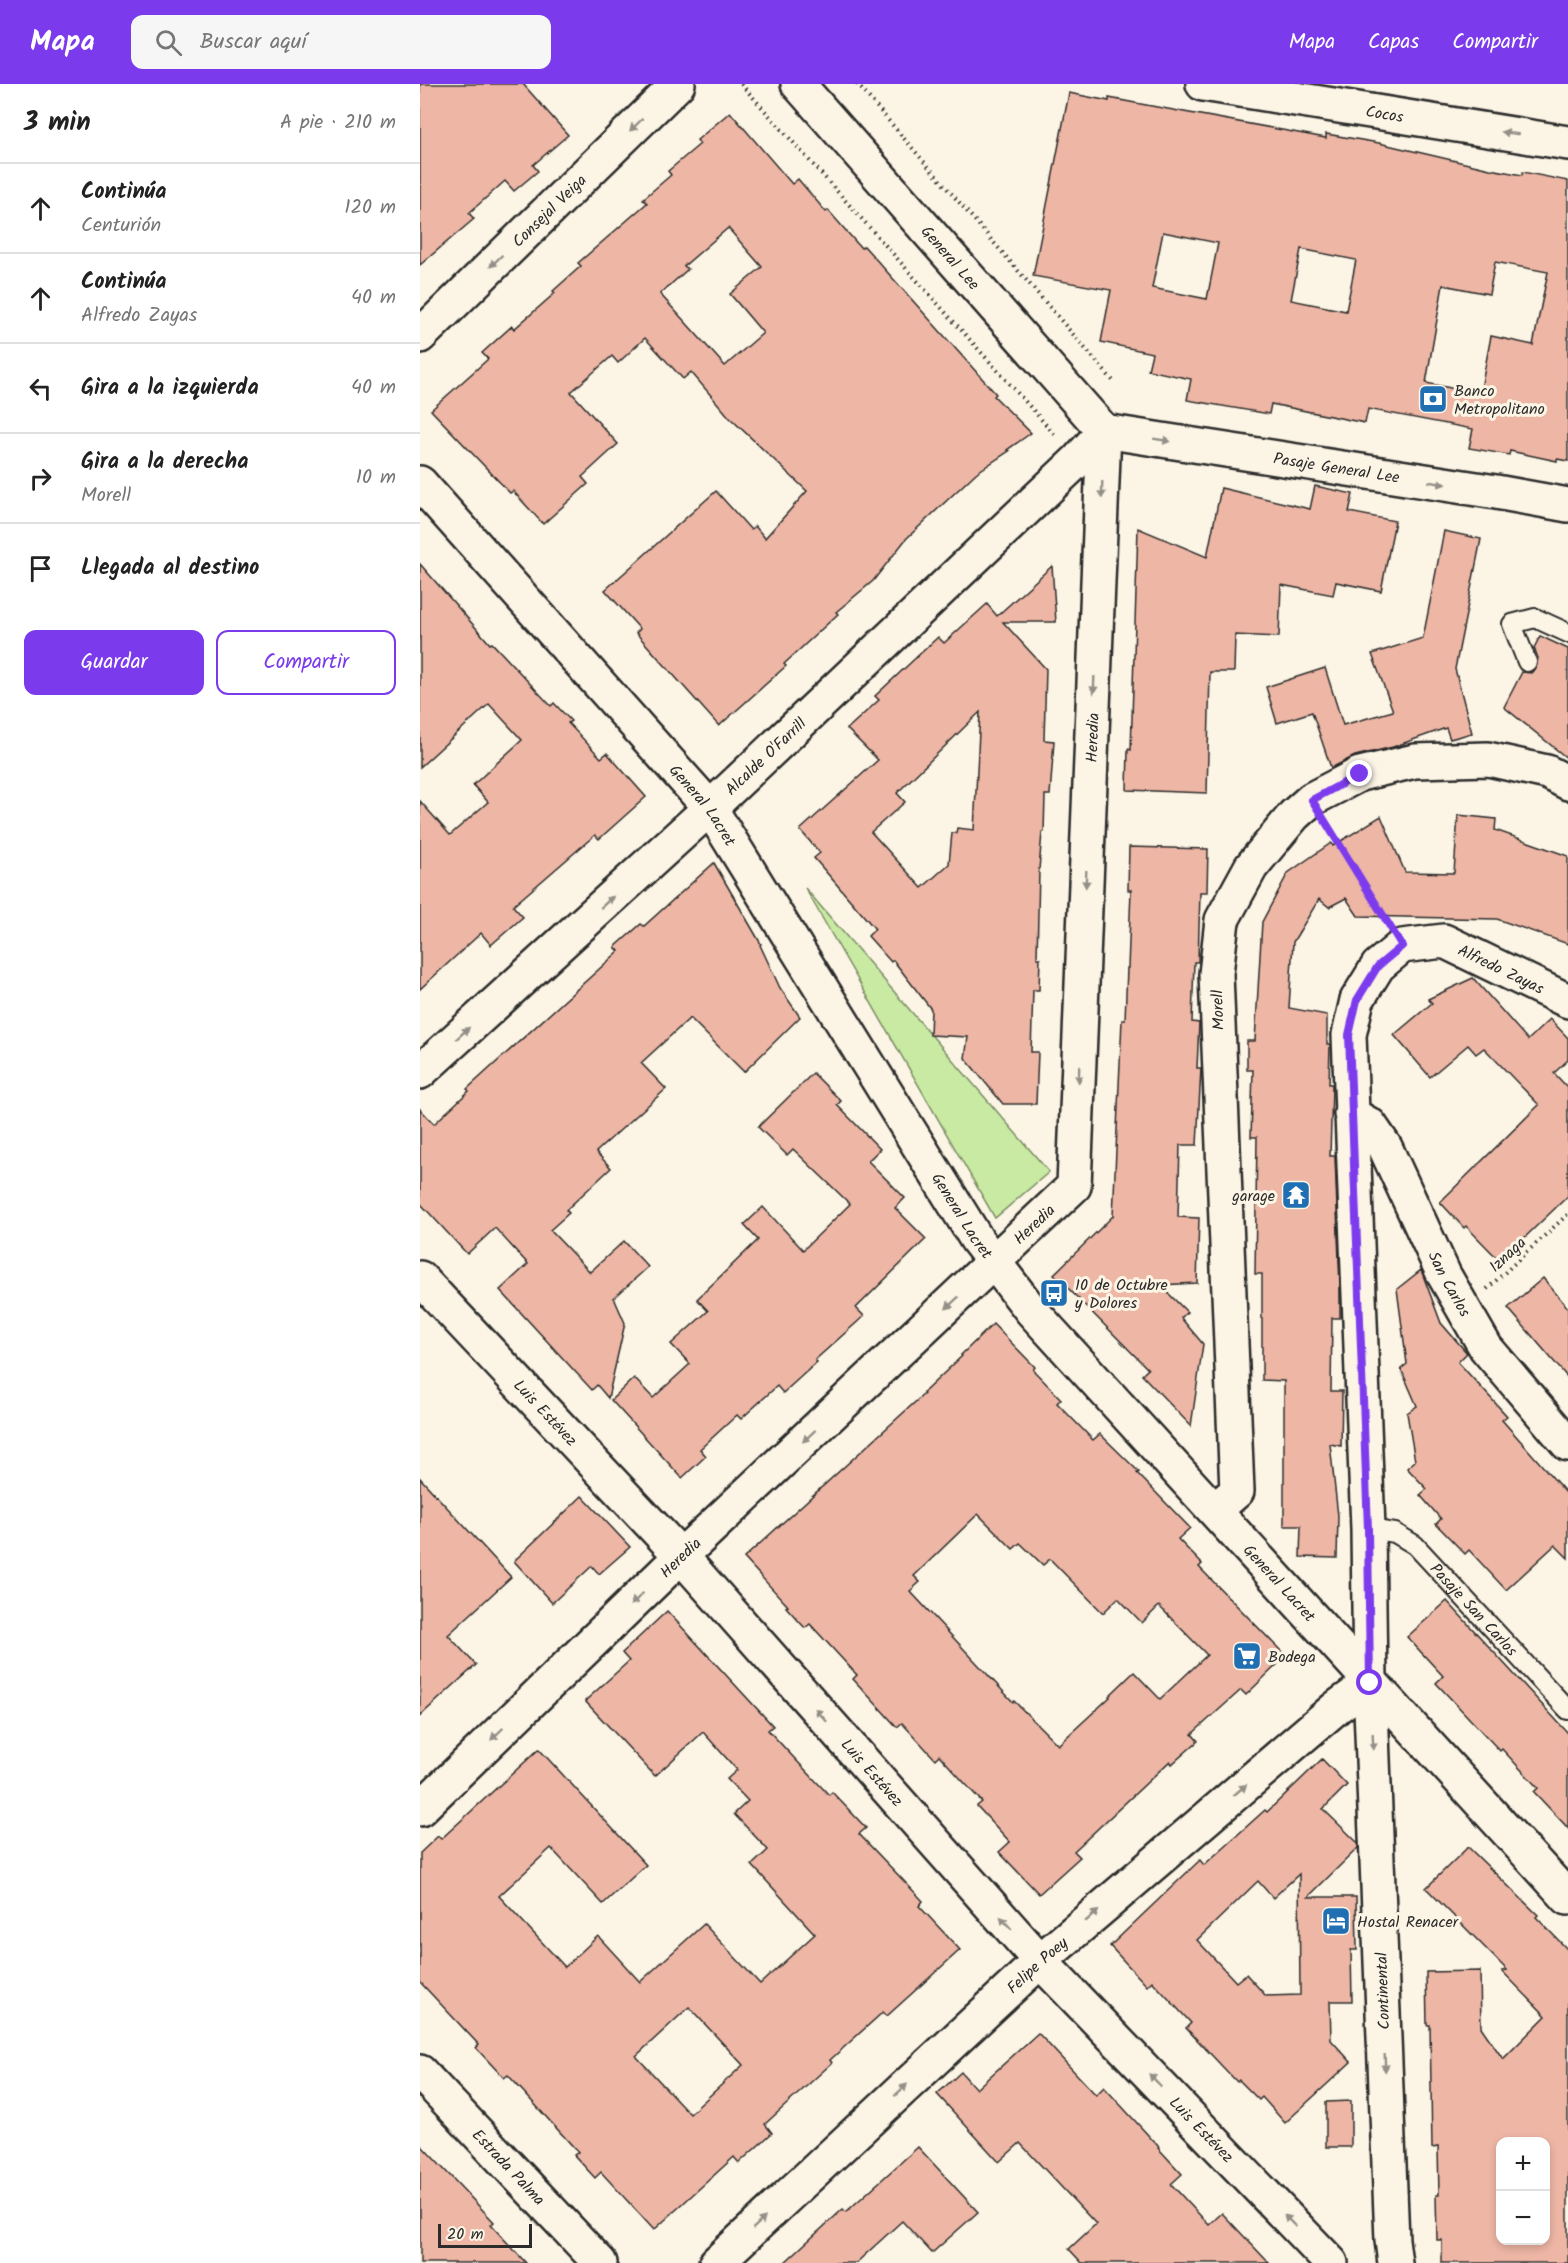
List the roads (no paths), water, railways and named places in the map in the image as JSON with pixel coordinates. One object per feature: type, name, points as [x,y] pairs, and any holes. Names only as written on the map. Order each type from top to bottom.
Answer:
[{"type":"street","name":"Consejal Veiga","points":[[420,336],[678,84]]},
{"type":"street","name":"General Lee","points":[[798,84],[1104,431]]},
{"type":"street","name":"Cocos","points":[[1203,84],[1292,91],[1568,142]]},
{"type":"street","name":"Alcalde O'Farrill","points":[[420,1072],[710,808],[1078,460],[1104,431]]},
{"type":"street","name":"Pasaje General Lee","points":[[1104,431],[1568,505]]},
{"type":"street","name":"Heredia","points":[[420,1809],[681,1556],[1074,1186],[1104,431]]},
{"type":"street","name":"General Lacret","points":[[420,483],[710,808],[977,1240],[1031,1310],[1568,1898]]},
{"type":"street","name":"Morell","points":[[1215,1510],[1237,1491],[1216,974],[1222,920],[1251,867],[1294,815],[1312,800],[1360,774],[1415,761],[1488,759],[1547,772],[1568,783]]},
{"type":"street","name":"Alfredo Zayas","points":[[1351,1114],[1349,1035],[1357,1000],[1378,966],[1402,946],[1444,941],[1568,1001]]},
{"type":"street","name":"San Carlos","points":[[1351,1114],[1370,1125],[1385,1147],[1444,1275],[1486,1348],[1568,1444]]},
{"type":"street","name":"Continental","points":[[1351,1114],[1368,1529],[1370,1683],[1392,2240],[1395,2263]]},
{"type":"street","name":"Luis Estévez","points":[[420,1278],[681,1556],[1040,1961],[1330,2263]]},
{"type":"street","name":"Felipe Poey","points":[[716,2263],[1040,1961],[1337,1707],[1370,1683]]},
{"type":"street","name":"Estrada Palma","points":[[420,2072],[600,2263]]},
{"type":"lane","points":[[1527,662],[1512,624],[1535,618],[1568,633]]},
{"type":"lane","name":"Pasaje San Carlos","points":[[1368,1529],[1395,1533],[1415,1545],[1568,1710]]},
{"type":"place","name":"Banco Metropolitano","points":[[1433,399]]},
{"type":"place","name":"garage","points":[[1296,1195]]},
{"type":"place","name":"10 de Octubre y Dolores","points":[[1054,1293]]},
{"type":"place","name":"Bodega","points":[[1247,1656]]},
{"type":"place","name":"Hostal Renacer","points":[[1336,1921]]}]
